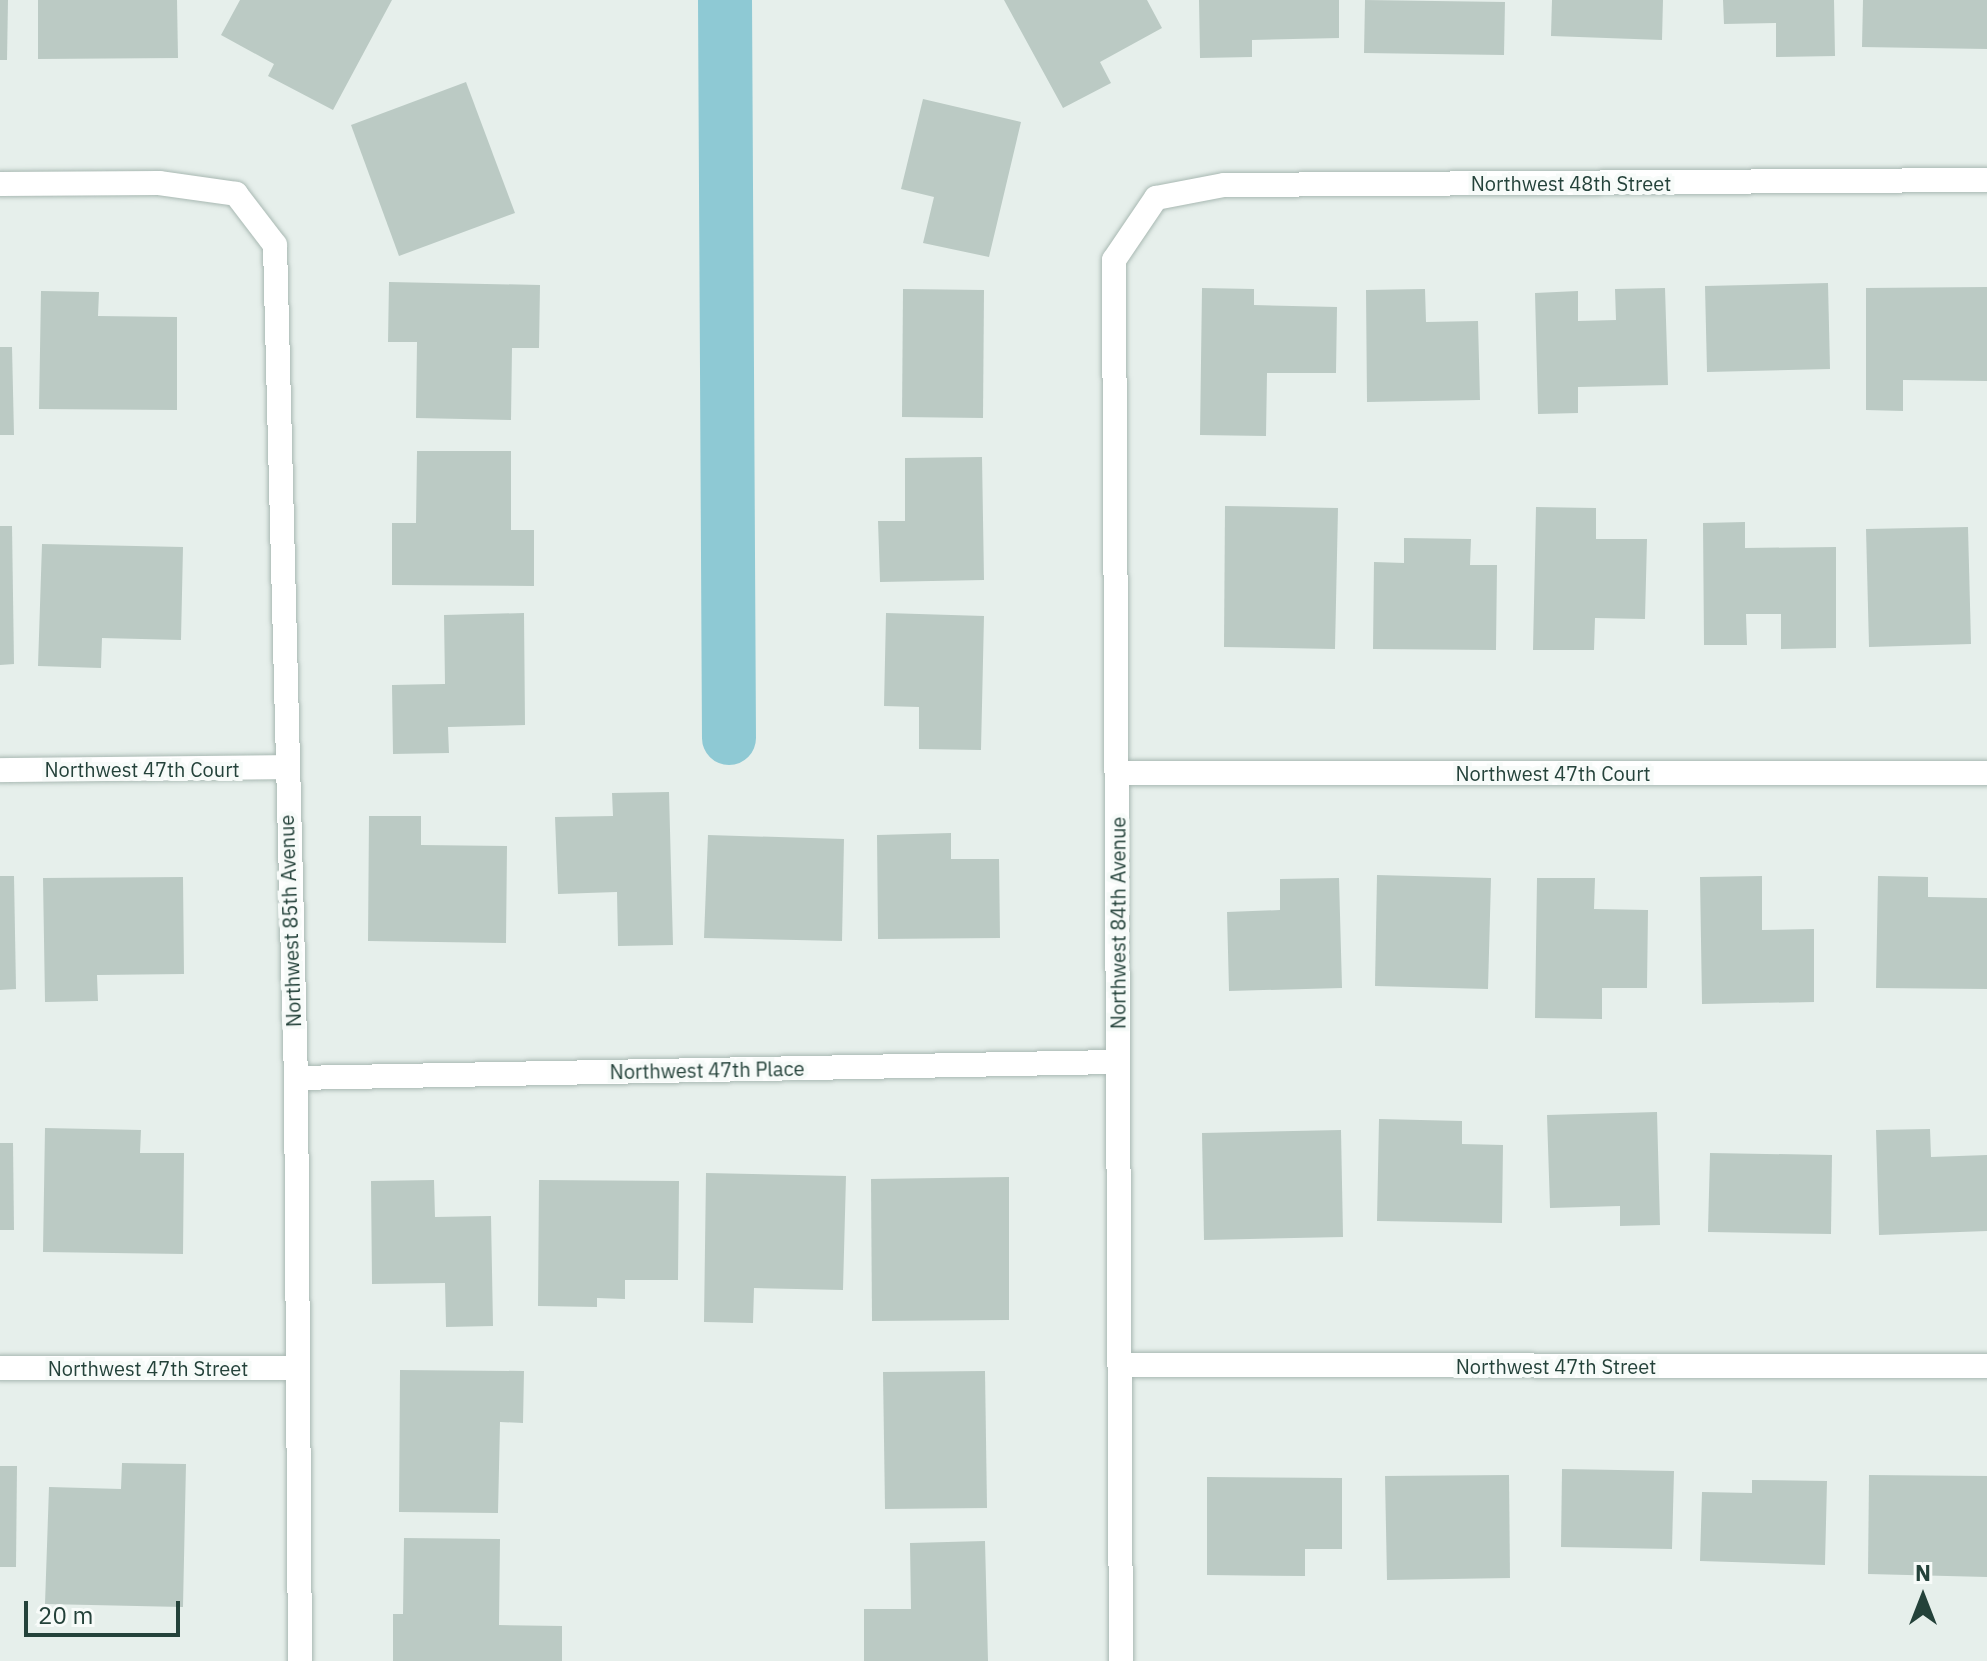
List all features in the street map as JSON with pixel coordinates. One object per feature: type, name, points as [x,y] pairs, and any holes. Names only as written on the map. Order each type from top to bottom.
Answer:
[{"type":"street","name":"Northwest 48th Street","points":[[1156,198],[1224,185],[1987,180]]},
{"type":"street","name":"Northwest 85th Avenue","points":[[0,184],[159,183],[236,194],[275,245],[284,767],[296,1078],[300,1661]]},
{"type":"street","name":"Northwest 84th Avenue","points":[[1121,1661],[1124,1365],[1118,1062],[1114,260],[1156,198]]},
{"type":"street","name":"Northwest 47th Court","points":[[0,770],[284,767]]},
{"type":"street","name":"Northwest 47th Court","points":[[1118,773],[1987,773]]},
{"type":"street","name":"Northwest 47th Place","points":[[296,1078],[1118,1062]]},
{"type":"street","name":"Northwest 47th Street","points":[[1124,1365],[1987,1366]]},
{"type":"street","name":"Northwest 47th Street","points":[[0,1368],[296,1368]]},
{"type":"building","points":[[0,0],[8,0],[7,60],[0,60]]},
{"type":"building","points":[[38,0],[177,0],[178,58],[38,59]]},
{"type":"building","points":[[240,0],[392,0],[333,110],[268,76],[274,64],[221,35]]},
{"type":"building","points":[[1004,0],[1147,0],[1162,28],[1100,62],[1111,83],[1063,108]]},
{"type":"building","points":[[1199,0],[1339,0],[1339,38],[1252,40],[1252,57],[1200,58]]},
{"type":"building","points":[[1365,0],[1505,2],[1504,55],[1364,53]]},
{"type":"building","points":[[1552,0],[1663,0],[1662,40],[1551,36]]},
{"type":"building","points":[[1723,0],[1834,0],[1835,56],[1776,57],[1776,23],[1724,24]]},
{"type":"building","points":[[1863,0],[1987,0],[1987,49],[1862,47]]},
{"type":"building","points":[[466,82],[515,213],[399,256],[351,125]]},
{"type":"building","points":[[923,99],[1021,122],[989,257],[923,243],[934,197],[901,189]]},
{"type":"building","points":[[389,282],[540,285],[539,348],[512,348],[511,420],[416,418],[417,342],[388,342]]},
{"type":"building","points":[[1828,283],[1830,369],[1707,372],[1705,286]]},
{"type":"building","points":[[1987,287],[1987,381],[1903,380],[1903,411],[1866,410],[1866,288]]},
{"type":"building","points":[[1202,288],[1254,289],[1254,305],[1337,307],[1336,373],[1267,373],[1266,436],[1200,435]]},
{"type":"building","points":[[1665,288],[1668,385],[1578,387],[1578,413],[1538,414],[1535,293],[1578,291],[1578,321],[1616,320],[1615,289]]},
{"type":"building","points":[[903,289],[984,290],[983,418],[902,417]]},
{"type":"building","points":[[1425,289],[1426,322],[1478,321],[1480,400],[1367,402],[1366,290]]},
{"type":"building","points":[[41,291],[99,292],[98,316],[177,317],[177,410],[39,409]]},
{"type":"building","points":[[0,347],[12,347],[14,435],[0,435]]},
{"type":"building","points":[[417,451],[511,451],[511,530],[534,530],[534,586],[392,585],[392,523],[416,523]]},
{"type":"building","points":[[982,457],[984,580],[880,582],[878,521],[905,521],[905,458]]},
{"type":"building","points":[[1225,506],[1338,508],[1335,649],[1224,647]]},
{"type":"building","points":[[1536,507],[1596,508],[1596,539],[1647,539],[1645,619],[1595,618],[1594,650],[1533,650]]},
{"type":"building","points":[[1745,522],[1745,548],[1836,547],[1836,648],[1781,649],[1781,614],[1746,614],[1747,645],[1704,645],[1703,523]]},
{"type":"building","points":[[0,526],[12,526],[14,664],[0,665]]},
{"type":"building","points":[[1968,527],[1971,644],[1869,647],[1866,529]]},
{"type":"building","points":[[1404,538],[1471,539],[1470,565],[1497,565],[1496,650],[1373,649],[1374,562],[1404,563]]},
{"type":"building","points":[[42,544],[183,547],[181,640],[102,638],[101,668],[38,666]]},
{"type":"building","points":[[524,613],[525,725],[448,727],[449,753],[393,754],[392,685],[445,684],[444,615]]},
{"type":"building","points":[[886,613],[984,616],[981,750],[919,749],[919,707],[884,706]]},
{"type":"building","points":[[669,792],[673,945],[618,946],[617,892],[558,894],[555,817],[613,816],[612,793]]},
{"type":"building","points":[[369,816],[421,816],[421,845],[507,846],[506,943],[368,941]]},
{"type":"building","points":[[951,833],[951,859],[999,859],[1000,938],[878,939],[877,835]]},
{"type":"building","points":[[708,835],[844,839],[842,941],[704,938]]},
{"type":"building","points":[[1377,875],[1491,878],[1488,989],[1375,986]]},
{"type":"building","points":[[0,876],[14,876],[16,989],[0,990]]},
{"type":"building","points":[[1762,876],[1762,930],[1814,929],[1814,1002],[1702,1004],[1700,877]]},
{"type":"building","points":[[1878,876],[1928,877],[1928,897],[1987,898],[1987,989],[1876,988]]},
{"type":"building","points":[[183,877],[184,974],[97,975],[98,1001],[45,1002],[43,878]]},
{"type":"building","points":[[1339,878],[1342,988],[1229,991],[1227,912],[1280,910],[1280,879]]},
{"type":"building","points":[[1537,878],[1595,878],[1594,909],[1648,910],[1647,988],[1602,988],[1602,1019],[1535,1018]]},
{"type":"building","points":[[1657,1112],[1660,1225],[1620,1226],[1620,1206],[1550,1208],[1547,1115]]},
{"type":"building","points":[[1379,1119],[1462,1121],[1462,1144],[1503,1145],[1502,1223],[1377,1221]]},
{"type":"building","points":[[45,1128],[141,1130],[140,1153],[184,1153],[183,1254],[43,1252]]},
{"type":"building","points":[[1930,1129],[1931,1157],[1987,1155],[1987,1231],[1879,1235],[1876,1130]]},
{"type":"building","points":[[1341,1130],[1343,1237],[1204,1240],[1202,1133]]},
{"type":"building","points":[[0,1143],[13,1143],[14,1230],[0,1230]]},
{"type":"building","points":[[1710,1153],[1832,1155],[1831,1234],[1708,1232]]},
{"type":"building","points":[[706,1173],[846,1176],[843,1290],[754,1288],[753,1323],[704,1322]]},
{"type":"building","points":[[1009,1177],[1009,1320],[872,1321],[871,1179]]},
{"type":"building","points":[[434,1180],[435,1217],[491,1216],[493,1326],[446,1327],[445,1283],[372,1284],[371,1181]]},
{"type":"building","points":[[539,1180],[679,1181],[678,1280],[625,1280],[625,1299],[597,1298],[597,1307],[538,1306]]},
{"type":"building","points":[[400,1370],[524,1371],[523,1423],[500,1422],[498,1513],[399,1512]]},
{"type":"building","points":[[985,1371],[987,1508],[885,1509],[883,1372]]},
{"type":"building","points":[[122,1463],[186,1464],[183,1607],[45,1604],[49,1487],[121,1489]]},
{"type":"building","points":[[0,1466],[17,1466],[16,1567],[0,1567]]},
{"type":"building","points":[[1562,1469],[1674,1471],[1672,1549],[1561,1547]]},
{"type":"building","points":[[1509,1475],[1510,1578],[1387,1580],[1385,1476]]},
{"type":"building","points":[[1869,1475],[1987,1476],[1987,1577],[1868,1574]]},
{"type":"building","points":[[1207,1477],[1342,1478],[1342,1549],[1305,1549],[1305,1576],[1207,1575]]},
{"type":"building","points":[[1752,1480],[1827,1481],[1825,1565],[1700,1561],[1702,1492],[1752,1493]]},
{"type":"building","points":[[404,1538],[500,1539],[499,1625],[562,1626],[562,1661],[393,1661],[393,1614],[403,1614]]},
{"type":"building","points":[[985,1541],[988,1661],[864,1661],[864,1609],[911,1609],[910,1543]]},
{"type":"waterway","points":[[725,0],[729,738]]}]
